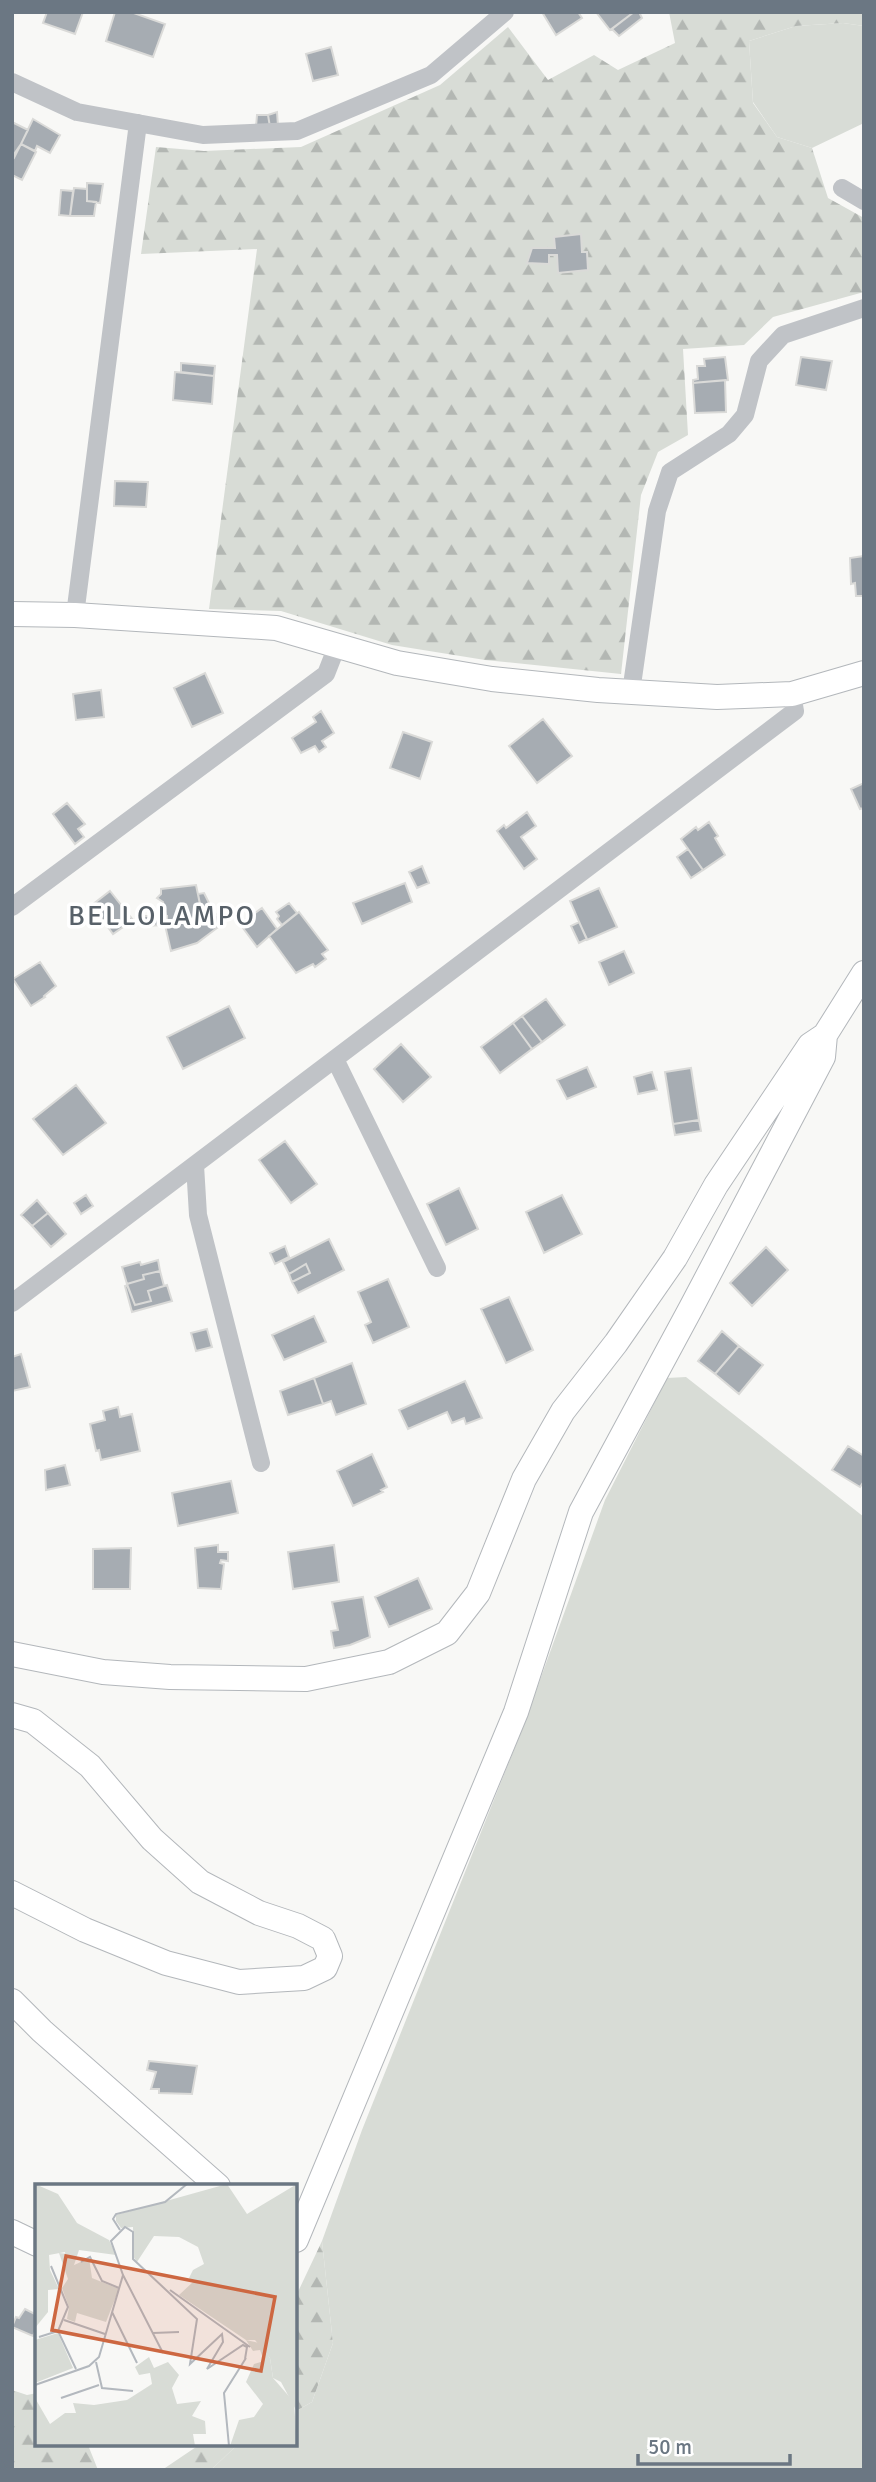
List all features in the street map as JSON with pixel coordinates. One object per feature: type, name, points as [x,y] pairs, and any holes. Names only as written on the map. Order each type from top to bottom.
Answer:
[{"type":"main road","points":[[12,614],[75,615],[276,628],[397,663],[492,679],[631,692],[717,697],[792,694],[864,673]]},
{"type":"main road","points":[[12,1654],[103,1672],[170,1677],[306,1679],[389,1662],[447,1633],[478,1593],[524,1479],[564,1411],[616,1343],[675,1258],[716,1185],[810,1045],[825,1035],[864,973]]},
{"type":"main road","points":[[298,2235],[516,1712],[581,1512],[823,1057],[825,1035]]},
{"type":"main road","points":[[12,1715],[33,1721],[90,1766],[152,1839],[201,1882],[259,1913],[298,1926],[323,1939],[330,1956],[325,1968],[304,1978],[239,1982],[166,1963],[85,1930],[12,1893]]},
{"type":"main road","points":[[12,2001],[42,2031],[216,2184]]},
{"type":"main road","points":[[12,2232],[35,2243]]},
{"type":"street","points":[[12,82],[77,112],[203,135],[296,131],[431,75],[505,12]]},
{"type":"street","points":[[75,615],[138,123]]},
{"type":"street","points":[[842,188],[864,201]]},
{"type":"street","points":[[631,692],[657,511],[670,472],[729,434],[746,415],[759,360],[783,335],[864,308]]},
{"type":"street","points":[[12,907],[327,674],[337,646]]},
{"type":"street","points":[[12,1303],[795,712],[792,694]]},
{"type":"street","points":[[335,1059],[437,1268]]},
{"type":"street","points":[[195,1165],[198,1215],[261,1464]]},
{"type":"green space","points":[[669,12],[864,12],[864,26],[843,23],[796,26],[749,41],[753,103],[777,137],[812,148],[828,198],[864,218],[864,292],[773,317],[744,345],[683,349],[688,435],[658,452],[641,495],[621,674],[485,660],[392,645],[281,611],[209,609],[257,249],[141,254],[156,147],[204,151],[301,147],[440,85],[508,27],[548,80],[594,55],[618,70],[675,43]]},
{"type":"green space","points":[[843,23],[864,26],[864,123],[812,148],[777,137],[753,102],[749,41],[796,26]]},
{"type":"green space","points":[[686,1377],[864,1517],[864,2470],[211,2470],[235,2447],[298,2447],[298,2410],[312,2402],[333,2343],[322,2241],[362,2130],[523,1727],[605,1500],[667,1378]]},
{"type":"green space","points":[[322,2241],[333,2343],[312,2402],[298,2410],[298,2292]]},
{"type":"green space","points":[[12,2390],[27,2395],[35,2393],[35,2447],[89,2447],[98,2470],[12,2470]]},
{"type":"green space","points":[[196,2447],[235,2447],[211,2470],[162,2470]]},
{"type":"building","points":[[47,12],[83,12],[75,34],[43,23]]},
{"type":"building","points":[[115,12],[131,12],[165,24],[153,57],[106,41]]},
{"type":"building","points":[[542,12],[578,12],[582,18],[556,35]]},
{"type":"building","points":[[596,12],[634,12],[610,30]]},
{"type":"building","points":[[634,12],[639,12],[642,18],[619,36],[612,29]]},
{"type":"building","points":[[331,47],[338,75],[313,81],[306,54]]},
{"type":"building","points":[[277,112],[278,126],[270,127],[268,115]]},
{"type":"building","points":[[257,115],[268,115],[270,127],[256,127]]},
{"type":"building","points":[[33,119],[60,135],[50,153],[37,146],[35,151],[21,144]]},
{"type":"building","points":[[12,122],[28,130],[14,158],[12,157]]},
{"type":"building","points":[[21,144],[36,152],[22,180],[12,175],[12,157]]},
{"type":"building","points":[[87,183],[103,184],[100,203],[87,201]]},
{"type":"building","points":[[74,188],[87,189],[87,201],[96,202],[94,216],[70,216]]},
{"type":"building","points":[[61,190],[73,191],[70,216],[59,215]]},
{"type":"building","points":[[581,234],[582,252],[587,252],[588,270],[558,273],[557,255],[549,255],[549,264],[527,263],[532,248],[555,248],[554,237]]},
{"type":"building","points":[[725,357],[728,380],[693,383],[693,380],[698,379],[697,366],[705,366],[704,359]]},
{"type":"building","points":[[801,357],[832,361],[826,390],[796,385]]},
{"type":"building","points":[[181,363],[215,366],[214,376],[181,372]]},
{"type":"building","points":[[175,372],[214,376],[212,404],[173,400]]},
{"type":"building","points":[[725,380],[726,412],[695,413],[693,383]]},
{"type":"building","points":[[115,481],[148,482],[146,507],[114,506]]},
{"type":"building","points":[[864,556],[864,596],[856,596],[855,583],[851,584],[850,558]]},
{"type":"building","points":[[205,673],[223,713],[192,727],[174,688]]},
{"type":"building","points":[[101,690],[104,717],[76,720],[73,694]]},
{"type":"building","points":[[321,711],[334,733],[322,741],[326,747],[319,752],[315,746],[301,753],[292,738],[316,722],[313,717]]},
{"type":"building","points":[[543,719],[572,756],[537,783],[509,746]]},
{"type":"building","points":[[403,732],[432,742],[420,779],[390,768]]},
{"type":"building","points":[[864,783],[864,808],[860,809],[851,789]]},
{"type":"building","points":[[67,803],[85,824],[78,829],[84,837],[75,844],[53,814]]},
{"type":"building","points":[[527,812],[536,826],[521,837],[537,859],[524,869],[497,831],[504,825],[506,828]]},
{"type":"building","points":[[709,822],[725,855],[703,870],[681,839],[696,827],[698,830]]},
{"type":"building","points":[[688,849],[703,870],[691,878],[677,857]]},
{"type":"building","points":[[422,866],[429,883],[417,888],[409,872]]},
{"type":"building","points":[[405,883],[412,902],[362,924],[353,903]]},
{"type":"building","points":[[196,885],[201,909],[198,909],[199,918],[167,921],[163,902],[157,898],[161,889]]},
{"type":"building","points":[[599,888],[617,927],[587,940],[570,901]]},
{"type":"building","points":[[110,891],[133,920],[113,934],[92,905]]},
{"type":"building","points":[[204,893],[212,909],[201,909],[198,894]]},
{"type":"building","points":[[289,903],[297,913],[282,925],[276,912]]},
{"type":"building","points":[[262,908],[277,929],[257,947],[240,924]]},
{"type":"building","points":[[198,909],[212,909],[222,922],[221,925],[197,943],[171,951],[165,925],[142,926],[143,916],[167,916],[167,921],[199,918]]},
{"type":"building","points":[[299,912],[328,950],[322,954],[326,959],[315,967],[313,964],[296,973],[269,936]]},
{"type":"building","points":[[579,922],[587,939],[579,943],[571,926]]},
{"type":"building","points":[[624,951],[634,973],[609,985],[599,962]]},
{"type":"building","points":[[40,962],[56,986],[31,1006],[13,979]]},
{"type":"building","points":[[546,999],[565,1025],[542,1042],[522,1016]]},
{"type":"building","points":[[229,1006],[245,1038],[183,1069],[167,1037]]},
{"type":"building","points":[[522,1016],[542,1042],[532,1049],[513,1023]]},
{"type":"building","points":[[513,1023],[532,1049],[500,1073],[481,1047]]},
{"type":"building","points":[[401,1044],[431,1077],[403,1102],[374,1069]]},
{"type":"building","points":[[587,1067],[596,1087],[567,1099],[557,1080]]},
{"type":"building","points":[[691,1068],[699,1120],[673,1124],[665,1072]]},
{"type":"building","points":[[652,1072],[657,1090],[638,1094],[634,1077]]},
{"type":"building","points":[[76,1085],[106,1123],[63,1155],[33,1119]]},
{"type":"building","points":[[699,1120],[701,1131],[675,1135],[673,1124]]},
{"type":"building","points":[[285,1141],[317,1184],[291,1203],[259,1160]]},
{"type":"building","points":[[459,1188],[478,1229],[446,1245],[427,1204]]},
{"type":"building","points":[[86,1195],[93,1206],[81,1214],[74,1203]]},
{"type":"building","points":[[562,1195],[582,1234],[544,1253],[526,1212]]},
{"type":"building","points":[[37,1200],[48,1213],[32,1226],[21,1215]]},
{"type":"building","points":[[48,1213],[66,1234],[51,1247],[32,1226]]},
{"type":"building","points":[[329,1239],[344,1270],[298,1293],[292,1282],[310,1273],[306,1264],[289,1274],[283,1262]]},
{"type":"building","points":[[285,1246],[289,1257],[275,1264],[270,1253]]},
{"type":"building","points":[[766,1247],[788,1270],[752,1306],[730,1283]]},
{"type":"building","points":[[158,1260],[160,1271],[143,1275],[144,1279],[127,1284],[122,1267]]},
{"type":"building","points":[[306,1264],[310,1273],[292,1282],[289,1274]]},
{"type":"building","points":[[160,1271],[164,1286],[148,1291],[151,1301],[135,1305],[127,1284],[144,1279],[143,1275]]},
{"type":"building","points":[[388,1279],[409,1327],[373,1343],[365,1325],[371,1322],[358,1292]]},
{"type":"building","points":[[127,1285],[135,1305],[151,1301],[148,1291],[167,1285],[172,1301],[132,1312],[125,1286]]},
{"type":"building","points":[[509,1297],[533,1350],[506,1363],[481,1309]]},
{"type":"building","points":[[314,1316],[326,1342],[284,1360],[272,1335]]},
{"type":"building","points":[[207,1329],[212,1347],[196,1351],[191,1333]]},
{"type":"building","points":[[722,1331],[739,1346],[715,1374],[698,1361]]},
{"type":"building","points":[[739,1346],[763,1365],[739,1394],[715,1374]]},
{"type":"building","points":[[21,1354],[30,1387],[12,1391],[12,1357]]},
{"type":"building","points":[[352,1363],[366,1404],[336,1415],[331,1401],[323,1404],[314,1378]]},
{"type":"building","points":[[314,1378],[323,1404],[288,1415],[280,1391]]},
{"type":"building","points":[[465,1381],[482,1418],[466,1424],[464,1418],[452,1423],[447,1412],[408,1429],[399,1410]]},
{"type":"building","points":[[118,1407],[120,1417],[132,1414],[140,1451],[101,1460],[99,1450],[96,1451],[90,1424],[105,1420],[103,1411]]},
{"type":"building","points":[[848,1446],[864,1456],[864,1481],[860,1487],[832,1470]]},
{"type":"building","points":[[372,1454],[387,1487],[381,1490],[383,1492],[353,1506],[337,1471]]},
{"type":"building","points":[[65,1465],[70,1485],[46,1490],[45,1470]]},
{"type":"building","points":[[231,1481],[238,1513],[178,1526],[172,1493]]},
{"type":"building","points":[[218,1545],[218,1552],[228,1552],[228,1561],[221,1560],[220,1563],[224,1564],[221,1589],[198,1588],[195,1548]]},
{"type":"building","points":[[334,1545],[339,1582],[293,1589],[288,1552]]},
{"type":"building","points":[[131,1548],[130,1589],[93,1589],[93,1549]]},
{"type":"building","points":[[418,1578],[432,1609],[389,1627],[375,1597]]},
{"type":"building","points":[[363,1597],[370,1637],[334,1648],[331,1631],[338,1630],[332,1602]]},
{"type":"building","points":[[149,2061],[197,2066],[192,2094],[159,2093],[159,2089],[151,2089],[156,2072],[147,2070]]},
{"type":"building","points":[[25,2309],[35,2314],[33,2336],[12,2327],[16,2317],[19,2318]]},
{"type":"district","name":"BELLOLAMPO","points":[[162,916]]}]
